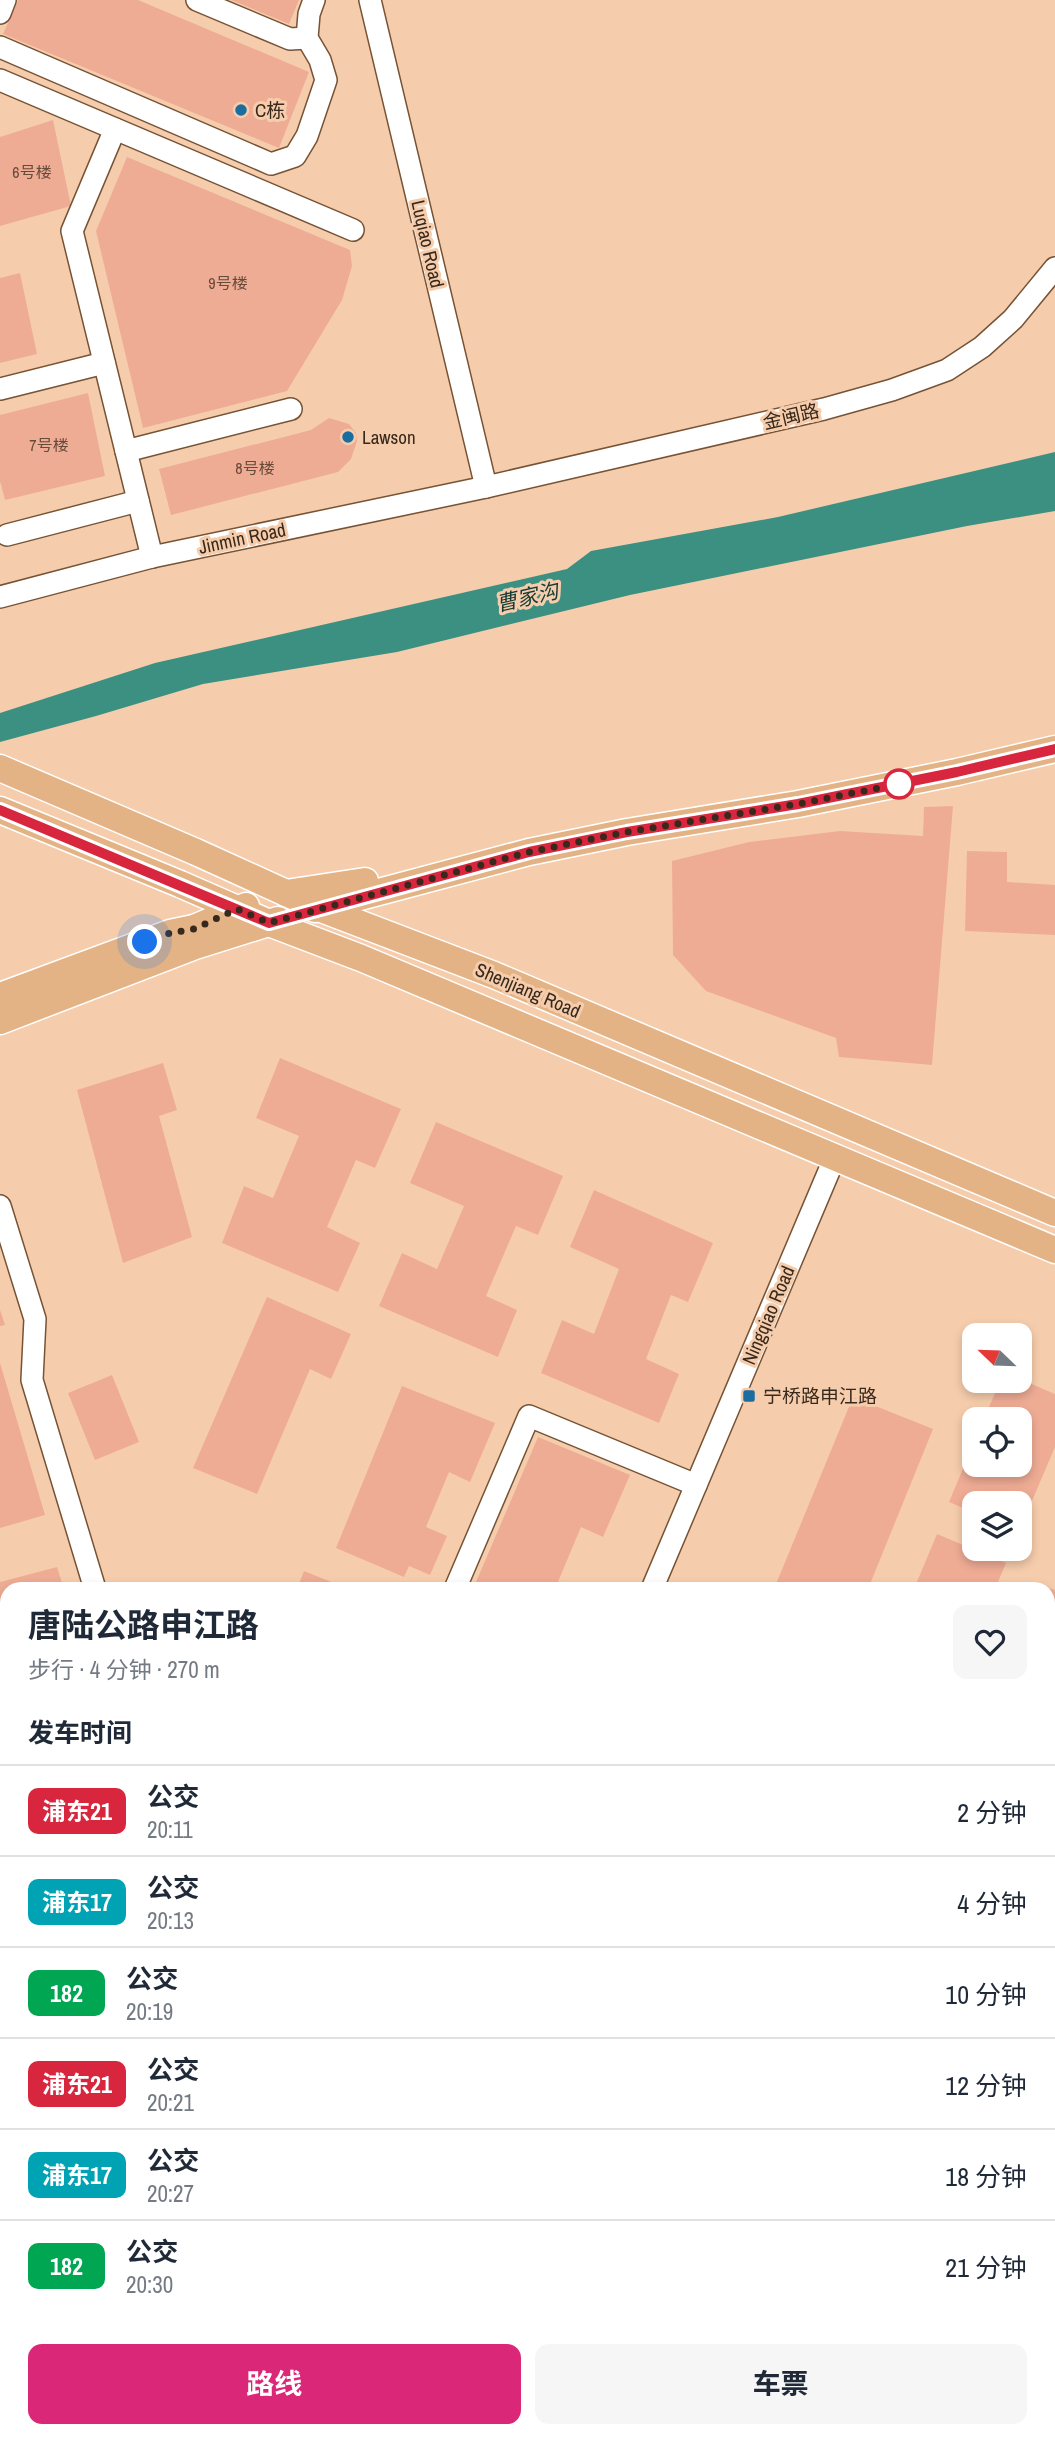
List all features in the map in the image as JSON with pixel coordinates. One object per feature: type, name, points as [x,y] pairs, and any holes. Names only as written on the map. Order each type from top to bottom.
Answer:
[{"type":"main road","points":[[0,996],[170,933],[194,929],[237,909],[285,893],[398,875],[607,821],[875,774],[1055,735]]},
{"type":"main road","points":[[0,1021],[195,946],[319,908],[529,852],[627,832],[798,804],[1055,749]]},
{"type":"main road","name":"Shenjiang Road","points":[[0,768],[319,908],[494,975],[1055,1213]]},
{"type":"main road","name":"Shenjiang Road","points":[[0,810],[1055,1250]]},
{"type":"street","points":[[0,13],[5,0]]},
{"type":"street","points":[[197,0],[290,39],[307,38]]},
{"type":"street","points":[[0,47],[271,164],[295,156],[307,136],[326,80],[320,60],[307,38],[309,14],[314,0]]},
{"type":"street","name":"Luqiao Road","points":[[370,0],[486,487]]},
{"type":"street","points":[[0,80],[354,230]]},
{"type":"street","points":[[114,129],[72,230],[152,557]]},
{"type":"street","name":"金闽路","points":[[486,487],[824,409],[892,390],[947,370],[982,347],[1013,319],[1055,268]]},
{"type":"street","points":[[0,389],[104,363]]},
{"type":"street","points":[[126,451],[291,409]]},
{"type":"street","name":"Jinmin Road","points":[[0,597],[152,557],[486,487]]},
{"type":"street","points":[[8,534],[138,500]]},
{"type":"street","name":"Ningqiao Road","points":[[655,1582],[835,1157]]},
{"type":"street","points":[[0,1206],[35,1319],[32,1380],[93,1582]]},
{"type":"street","points":[[458,1582],[529,1416],[696,1485]]},
{"type":"water","name":"曹家沟","points":[[1055,452],[1055,511],[967,526],[630,595],[397,652],[203,684],[0,742],[0,713],[155,663],[567,569],[591,551],[778,517]]},
{"type":"building","name":"C栋","points":[[18,0],[138,0],[309,72],[279,148],[3,34]]},
{"type":"building","points":[[231,0],[299,0],[289,24]]},
{"type":"building","points":[[53,120],[71,206],[0,226],[0,137]]},
{"type":"building","points":[[127,157],[350,250],[352,266],[342,300],[287,391],[143,428],[96,231]]},
{"type":"building","points":[[20,273],[37,354],[0,363],[0,278]]},
{"type":"building","points":[[88,393],[105,476],[5,500],[0,481],[0,415]]},
{"type":"building","points":[[329,418],[349,424],[356,433],[357,441],[351,459],[338,472],[171,515],[159,469],[311,430]]},
{"type":"building","points":[[953,806],[932,1065],[839,1057],[836,1038],[706,991],[673,955],[672,861],[749,842],[840,831],[923,836],[924,807]]},
{"type":"building","points":[[967,851],[1007,852],[1007,882],[1055,885],[1055,935],[965,931]]},
{"type":"building","points":[[280,1058],[401,1109],[375,1168],[356,1160],[327,1227],[360,1243],[338,1292],[222,1243],[244,1186],[273,1198],[299,1136],[256,1118]]},
{"type":"building","points":[[163,1063],[177,1110],[159,1116],[192,1237],[123,1263],[77,1090]]},
{"type":"building","points":[[436,1122],[563,1176],[538,1235],[516,1226],[486,1296],[517,1310],[498,1357],[379,1306],[402,1253],[437,1269],[464,1206],[410,1183]]},
{"type":"building","points":[[594,1190],[713,1243],[688,1302],[671,1295],[646,1359],[679,1374],[659,1423],[541,1373],[562,1320],[594,1334],[619,1269],[570,1247]]},
{"type":"building","points":[[267,1297],[351,1334],[331,1379],[310,1369],[257,1494],[193,1468]]},
{"type":"building","points":[[0,1310],[5,1325],[0,1326]]},
{"type":"building","points":[[0,1363],[45,1515],[0,1528]]},
{"type":"building","points":[[112,1375],[139,1442],[95,1460],[68,1393]]},
{"type":"building","points":[[1032,1384],[1055,1394],[1055,1447],[1032,1501],[1032,1491],[962,1491],[962,1508],[949,1502],[962,1471],[962,1477],[1032,1477],[1032,1407],[989,1407],[995,1393],[1032,1393]]},
{"type":"building","points":[[402,1386],[495,1423],[470,1482],[449,1472],[426,1527],[447,1536],[430,1575],[409,1566],[404,1577],[336,1548]]},
{"type":"building","points":[[853,1397],[933,1429],[871,1582],[777,1582]]},
{"type":"building","points":[[538,1437],[630,1475],[603,1537],[581,1527],[558,1582],[476,1582]]},
{"type":"building","points":[[937,1534],[962,1545],[962,1561],[1006,1563],[998,1582],[917,1582]]},
{"type":"building","points":[[57,1567],[62,1582],[0,1582]]},
{"type":"building","points":[[304,1571],[332,1582],[300,1582]]},
{"type":"bus line","name":"浦东21","points":[[0,810],[269,923],[529,852],[627,832],[798,804],[1055,749]]},
{"type":"place","name":"C栋","points":[[241,110]]},
{"type":"place","name":"Lawson","points":[[348,437]]},
{"type":"place","name":"宁桥路申江路","points":[[749,1396]]},
{"type":"route","points":[[145,942],[170,933],[194,929],[237,909],[269,923],[529,852],[899,784]]}]
